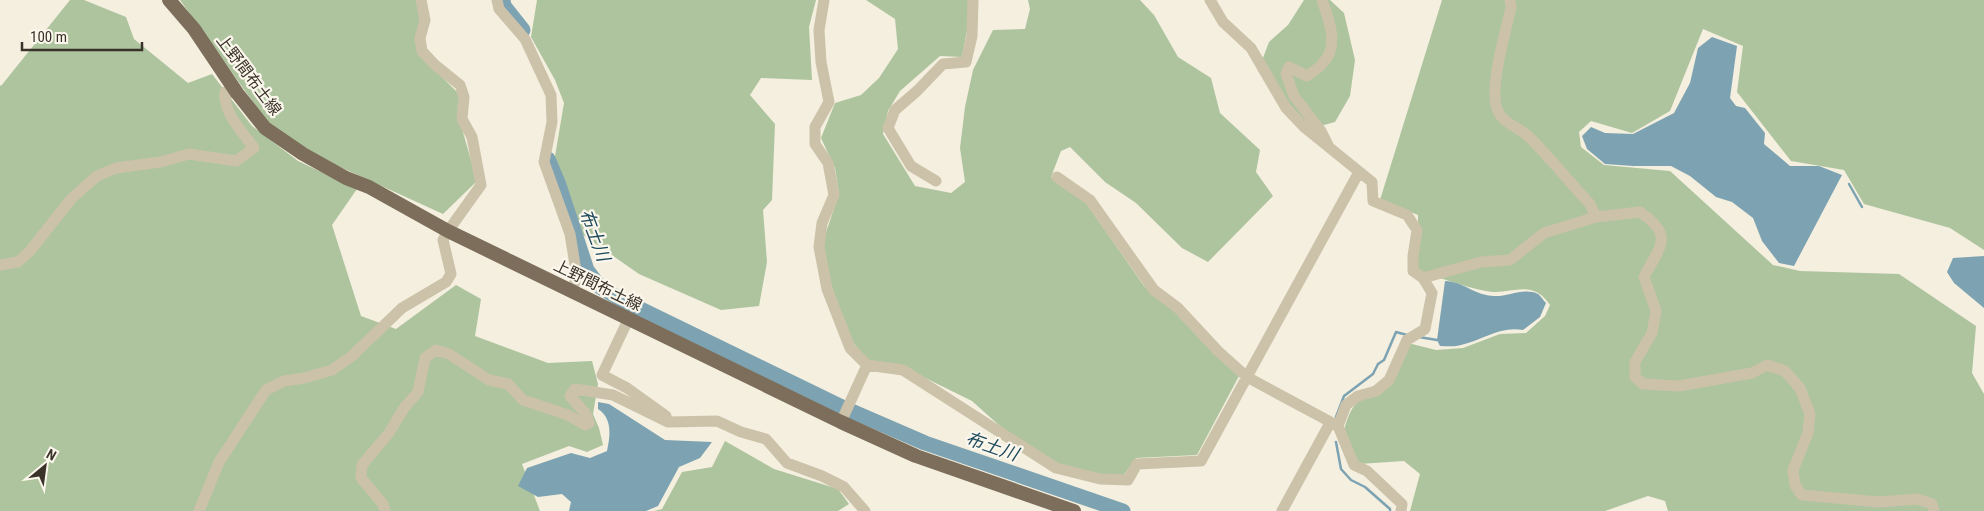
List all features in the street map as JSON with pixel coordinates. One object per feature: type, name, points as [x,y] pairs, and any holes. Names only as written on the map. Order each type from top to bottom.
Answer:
[{"type":"main road","name":"上野間布土線","points":[[169,0],[194,29],[237,93],[265,128],[303,154],[346,178],[369,187],[448,231],[840,422],[916,456],[1074,511]]},
{"type":"street","points":[[199,511],[219,462],[266,390],[284,381],[304,378],[332,370],[352,356],[402,308],[446,282],[451,274],[443,240],[481,185],[472,137],[462,119],[464,97],[460,85],[434,64],[422,51],[420,38],[425,20],[421,0]]},
{"type":"street","points":[[497,0],[499,9],[525,39],[551,95],[552,122],[544,162],[570,234],[578,277],[571,292]]},
{"type":"street","points":[[824,0],[819,30],[821,62],[829,102],[815,127],[815,144],[828,163],[834,195],[822,223],[819,247],[828,290],[850,348],[868,365],[903,370],[1056,468],[1100,479],[1128,480],[1137,464],[1201,461],[1358,172]]},
{"type":"street","points":[[936,181],[911,166],[888,128],[895,110],[917,91],[943,64],[966,62],[972,36],[973,0]]},
{"type":"street","points":[[1210,0],[1224,22],[1250,48],[1286,108],[1304,127],[1372,182],[1374,201],[1407,215],[1417,230],[1412,256],[1413,271],[1422,278],[1432,292],[1425,329],[1406,340],[1389,380],[1376,391],[1358,396],[1346,405],[1282,511]]},
{"type":"street","points":[[1322,0],[1332,37],[1330,51],[1324,63],[1307,76],[1290,67],[1286,74],[1294,96],[1321,131],[1330,149]]},
{"type":"street","points":[[1510,0],[1511,7],[1495,97],[1497,111],[1508,123],[1527,135],[1590,204],[1596,217]]},
{"type":"street","points":[[0,265],[18,262],[30,252],[71,199],[97,176],[116,168],[160,162],[189,154],[236,161],[254,148],[234,121],[224,103],[225,92],[237,93]]},
{"type":"street","points":[[1056,177],[1090,200],[1154,290],[1178,308],[1218,351],[1247,376],[1334,425],[1354,465],[1367,471],[1402,504],[1401,511]]},
{"type":"street","points":[[1422,278],[1481,262],[1510,260],[1544,233],[1596,217],[1640,212],[1654,221],[1661,231],[1661,243],[1644,277],[1656,311],[1652,333],[1635,362],[1635,376],[1643,384],[1680,386],[1752,373],[1767,365],[1785,371],[1800,388],[1810,414],[1808,432],[1794,470],[1795,485],[1802,495],[1879,502],[1917,499],[1932,504],[1934,511]]},
{"type":"street","points":[[628,320],[602,375],[627,388],[668,417],[682,421]]},
{"type":"street","points":[[385,511],[383,504],[361,478],[362,465],[389,433],[404,408],[418,392],[425,358],[436,350],[449,354],[489,380],[508,384],[523,400],[568,415],[585,425],[589,422],[586,414],[570,396],[575,389],[613,395],[668,422],[717,421],[741,432],[766,439],[787,463],[822,476],[844,487],[865,511]]},
{"type":"street","points":[[840,422],[868,365]]},
{"type":"green space","points":[[70,0],[84,0],[126,17],[134,39],[188,83],[212,74],[252,126],[298,161],[357,189],[332,225],[361,316],[396,329],[456,285],[481,299],[475,336],[548,363],[592,361],[598,384],[593,414],[603,445],[587,452],[569,446],[522,464],[540,511],[0,511],[0,85]]},
{"type":"green space","points":[[180,0],[417,0],[421,18],[419,54],[460,95],[460,122],[477,181],[443,214],[305,151],[268,123]]},
{"type":"green space","points":[[537,0],[816,0],[809,27],[812,80],[761,78],[750,95],[775,124],[772,200],[763,210],[767,262],[759,306],[721,310],[639,274],[583,235],[554,162],[564,103],[555,80],[531,37]]},
{"type":"green space","points":[[866,0],[973,0],[962,57],[940,56],[900,91],[888,111],[883,134],[915,186],[951,193],[965,182],[960,148],[965,107],[973,70],[993,30],[1025,29],[1030,9],[1028,0],[1140,0],[1154,15],[1178,57],[1211,78],[1220,113],[1260,150],[1256,172],[1273,196],[1208,262],[1182,248],[1136,203],[1105,182],[1070,147],[1061,151],[1051,177],[1086,203],[1144,286],[1168,304],[1239,376],[1197,455],[1136,458],[1124,475],[1102,475],[1056,464],[1011,436],[972,401],[901,366],[869,362],[851,340],[834,294],[821,247],[839,194],[835,168],[821,138],[835,103],[861,95],[879,78],[898,49],[895,19]]},
{"type":"green space","points":[[1304,0],[1330,0],[1344,13],[1355,60],[1350,96],[1335,122],[1313,128],[1279,100],[1258,71],[1269,42],[1288,25]]},
{"type":"green space","points":[[1442,0],[1984,0],[1984,250],[1950,228],[1864,204],[1844,170],[1791,161],[1737,92],[1743,46],[1703,29],[1670,111],[1632,133],[1591,121],[1579,132],[1581,147],[1604,165],[1670,171],[1773,265],[1800,271],[1899,274],[1976,326],[1972,373],[1984,394],[1984,511],[1668,511],[1665,501],[1648,496],[1605,511],[1410,511],[1420,474],[1404,461],[1359,464],[1344,430],[1347,419],[1355,405],[1364,397],[1389,387],[1408,343],[1436,350],[1463,348],[1500,334],[1526,333],[1545,316],[1550,305],[1536,292],[1520,289],[1495,292],[1486,291],[1418,271],[1418,215],[1380,200]]},
{"type":"green space","points":[[725,441],[774,469],[838,489],[849,504],[838,511],[654,511],[662,509],[682,472],[712,467]]},
{"type":"water","points":[[1712,37],[1737,46],[1730,98],[1736,106],[1745,108],[1765,133],[1764,144],[1790,166],[1819,166],[1842,175],[1794,266],[1779,263],[1762,241],[1753,218],[1732,202],[1716,197],[1690,176],[1671,166],[1605,164],[1587,149],[1582,136],[1591,127],[1605,133],[1633,134],[1674,113],[1690,83],[1698,48]]},
{"type":"water","points":[[1984,256],[1984,308],[1954,283],[1947,272],[1953,258]]},
{"type":"water","points":[[1445,281],[1457,283],[1487,295],[1499,296],[1533,292],[1539,295],[1546,303],[1540,317],[1523,330],[1515,329],[1499,332],[1459,346],[1440,346],[1437,340]]},
{"type":"water","points":[[598,402],[609,404],[665,440],[712,442],[700,458],[679,467],[658,506],[646,511],[569,511],[571,502],[562,494],[538,497],[518,486],[527,468],[571,453],[590,458],[607,451],[609,428],[606,418],[598,409]]},
{"type":"waterway","name":"布土川","points":[[503,0],[504,6],[523,30]]},
{"type":"waterway","name":"布土川","points":[[548,159],[559,185],[587,270],[600,287],[620,299],[842,407]]},
{"type":"waterway","points":[[1849,184],[1862,207]]},
{"type":"waterway","points":[[1336,417],[1344,396],[1373,374],[1378,364],[1384,360],[1396,332],[1407,335]]},
{"type":"waterway","points":[[1419,337],[1437,340]]},
{"type":"waterway","name":"布土川","points":[[851,411],[925,443],[1123,511]]},
{"type":"waterway","points":[[1336,442],[1341,469],[1351,480],[1365,487],[1390,511]]}]
